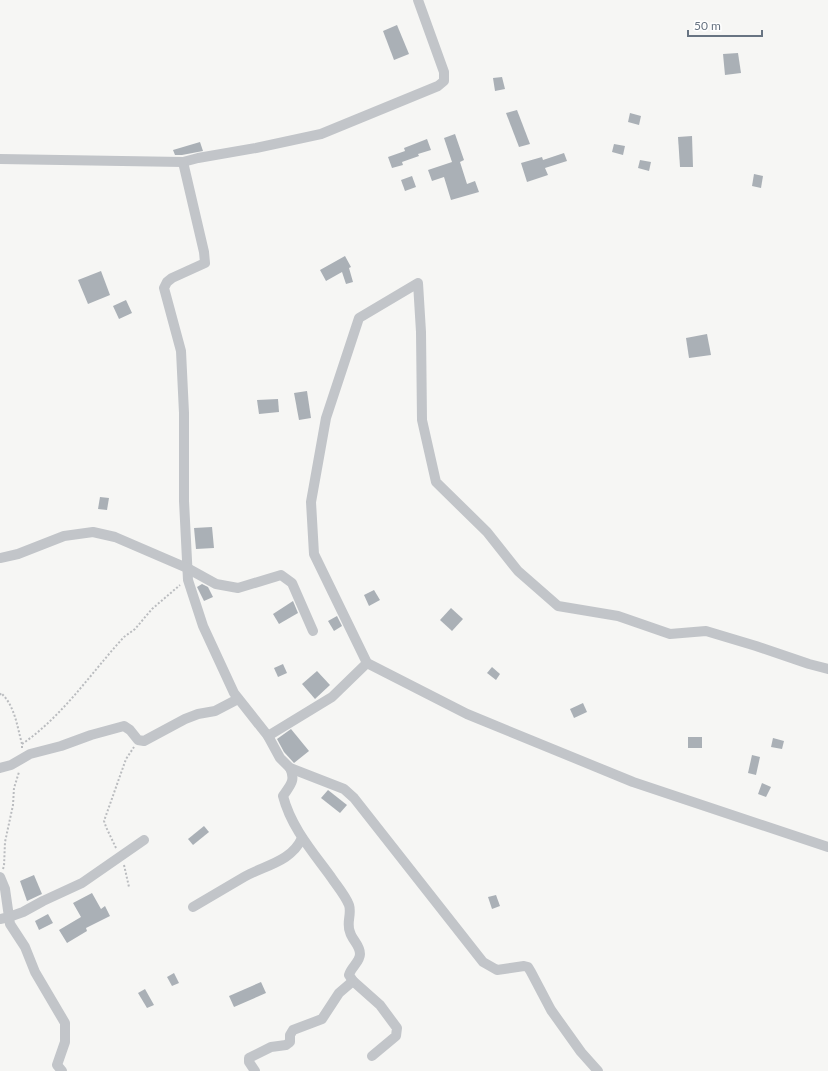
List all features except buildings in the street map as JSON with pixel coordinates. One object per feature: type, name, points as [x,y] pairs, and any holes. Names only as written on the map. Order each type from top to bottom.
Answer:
[{"type":"street","points":[[0,159],[183,162],[321,134],[438,86],[444,81],[444,72],[418,0]]},
{"type":"street","points":[[183,162],[204,252],[204,263],[172,278],[167,282],[164,288],[182,351],[184,501],[188,580],[203,626],[234,693],[268,736],[280,758],[290,768],[293,774],[293,781],[283,796],[289,813],[302,838],[350,906],[348,923],[350,932],[359,948],[360,954],[359,958],[350,970],[349,975],[353,981],[380,1005],[397,1028],[396,1036],[372,1056]]},
{"type":"street","points":[[828,669],[706,631],[670,634],[618,616],[558,606],[518,571],[487,532],[436,482],[422,420],[421,332],[418,283],[359,318],[326,418],[311,502],[314,554],[368,663],[467,714],[633,782],[828,847]]},
{"type":"street","points":[[0,558],[18,554],[64,536],[92,532],[115,537],[187,568],[216,584],[238,588],[281,575],[292,583],[313,632]]},
{"type":"street","points":[[268,736],[332,697],[368,663]]},
{"type":"street","points":[[0,768],[11,765],[30,754],[124,726],[130,730],[138,740],[144,741],[198,714],[215,711],[238,698]]},
{"type":"street","points":[[290,768],[344,789],[354,798],[483,962],[497,970],[524,966],[528,967],[551,1010],[581,1052],[598,1071]]},
{"type":"street","points":[[193,907],[246,876],[268,867],[285,857],[297,848],[302,838]]},
{"type":"street","points":[[4,918],[23,912],[82,883],[144,840]]},
{"type":"street","points":[[1,874],[5,889],[4,918],[10,924],[25,947],[35,972],[65,1023],[65,1042],[57,1065],[62,1071]]},
{"type":"street","points":[[254,1071],[249,1062],[249,1058],[271,1047],[290,1042],[290,1035],[293,1030],[322,1019],[339,993],[353,981]]},
{"type":"path","points":[[22,744],[38,733],[55,717],[124,637],[136,629],[152,608],[188,580]]},
{"type":"path","points":[[0,695],[1,693],[8,700],[13,712],[22,744],[24,758],[14,788],[14,806],[5,842],[4,866],[1,874]]},
{"type":"path","points":[[129,887],[125,867],[104,821],[126,759],[138,740]]}]
